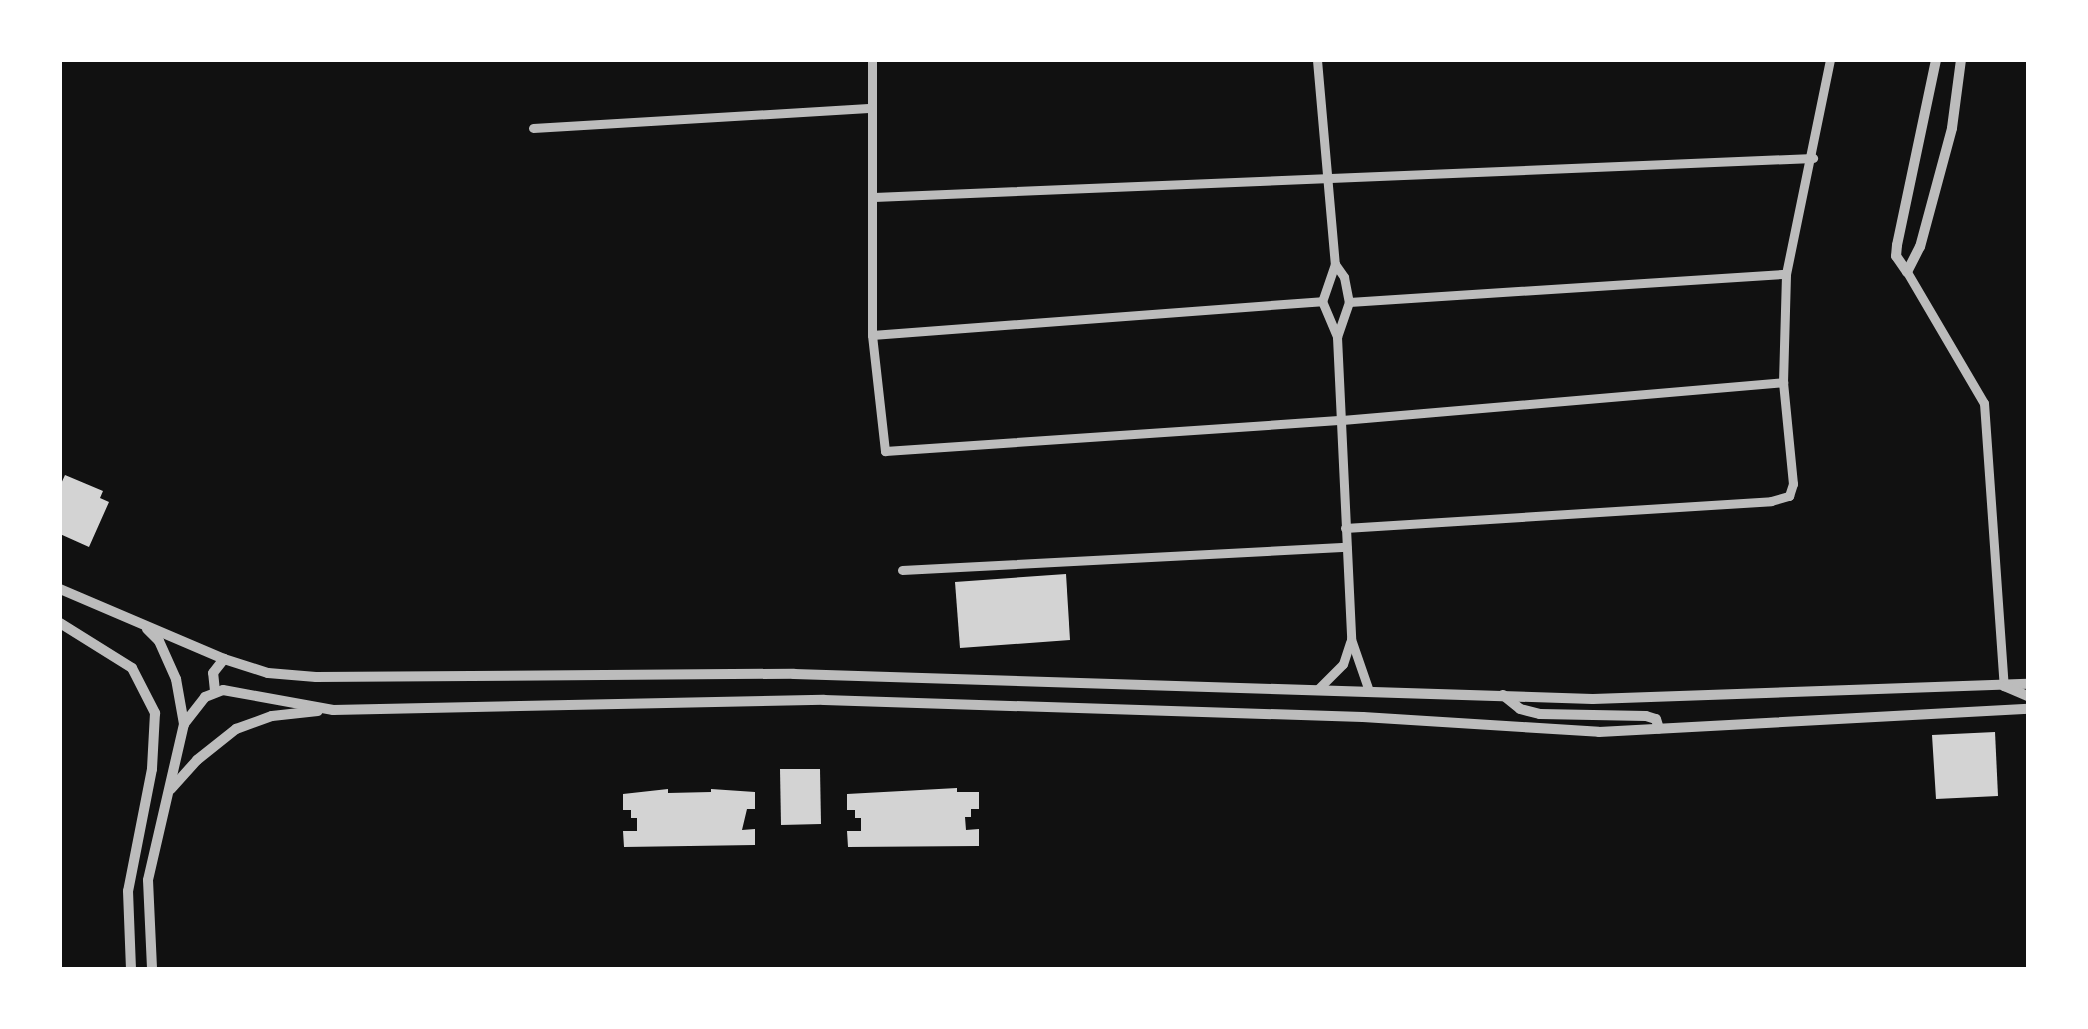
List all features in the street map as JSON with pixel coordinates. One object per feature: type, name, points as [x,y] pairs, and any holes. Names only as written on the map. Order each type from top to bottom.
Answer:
[{"type":"street","points":[[872,60],[868,108],[874,197],[872,335],[885,451],[1342,420],[1783,382]]},
{"type":"street","points":[[1317,60],[1336,264],[1344,278],[1349,302],[1337,337]]},
{"type":"street","points":[[1345,528],[1782,500],[1789,496],[1794,484],[1783,382],[1786,274],[1813,158],[1830,60]]},
{"type":"street","points":[[1936,60],[1896,256],[1984,403],[2004,686]]},
{"type":"street","points":[[1907,272],[1920,247],[1952,128],[1961,60]]},
{"type":"street","points":[[533,128],[868,108]]},
{"type":"street","points":[[874,197],[1813,158]]},
{"type":"street","points":[[1336,264],[1322,301],[1337,337],[1350,639],[1369,691]]},
{"type":"street","points":[[1349,302],[1786,274]]},
{"type":"street","points":[[872,335],[1322,301]]},
{"type":"street","points":[[902,570],[1346,547]]},
{"type":"street","points":[[60,589],[224,659],[268,673],[316,678],[794,674],[1593,698],[2028,684]]},
{"type":"street","points":[[60,623],[132,668],[141,678],[155,713],[152,769],[128,892],[131,969]]},
{"type":"street","points":[[144,625],[159,641],[176,679],[184,724],[148,880],[146,915],[152,969]]},
{"type":"street","points":[[1318,689],[1343,664],[1350,639]]},
{"type":"street","points":[[184,724],[214,691],[213,672],[224,659]]},
{"type":"street","points":[[2004,686],[2028,696]]},
{"type":"street","points":[[214,691],[333,710]]},
{"type":"street","points":[[1502,694],[1520,709],[1540,714],[1646,716],[1656,720],[1659,729]]},
{"type":"street","points":[[167,793],[197,760],[236,730],[272,716],[333,710],[824,700],[1363,717],[1598,732],[2028,709]]},
{"type":"building","points":[[65,475],[103,491],[100,498],[109,502],[89,547],[60,534],[60,486]]},
{"type":"building","points":[[1066,574],[1070,640],[960,648],[955,582]]},
{"type":"building","points":[[1995,732],[1998,796],[1936,799],[1932,735]]},
{"type":"building","points":[[780,769],[820,769],[821,824],[781,825]]},
{"type":"building","points":[[957,788],[957,792],[979,792],[979,809],[971,809],[971,817],[965,817],[966,830],[979,829],[979,846],[848,847],[847,831],[861,831],[861,818],[855,818],[855,810],[847,810],[847,794]]},
{"type":"building","points":[[668,789],[668,793],[711,789],[755,792],[755,809],[747,809],[742,830],[755,829],[755,845],[624,847],[623,831],[637,831],[637,818],[631,818],[631,810],[623,810],[623,794]]}]
